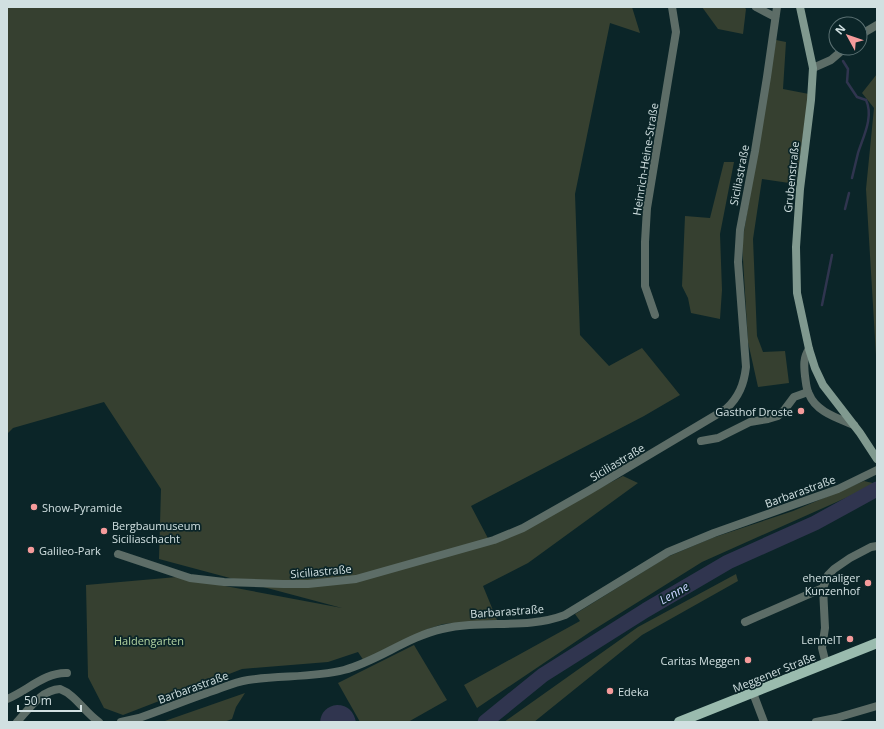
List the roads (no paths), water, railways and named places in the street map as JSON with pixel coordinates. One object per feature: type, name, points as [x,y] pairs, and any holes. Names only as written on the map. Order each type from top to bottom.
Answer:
[{"type":"main road","name":"Grubenstraße","points":[[800,7],[813,68],[811,100],[800,189],[796,247],[797,293],[809,349],[815,368],[823,385],[876,454]]},
{"type":"main road","name":"Meggener Straße","points":[[679,722],[877,643]]},
{"type":"street","name":"Heinrich-Heine-Straße","points":[[655,315],[645,286],[645,242],[647,208],[676,32],[672,7]]},
{"type":"street","points":[[756,7],[775,17]]},
{"type":"street","name":"Siciliastraße","points":[[118,554],[190,578],[224,582],[308,584],[356,579],[494,540],[517,531],[590,490],[726,409],[737,397],[745,379],[746,367],[738,247],[768,77],[777,7]]},
{"type":"street","points":[[868,30],[877,25]]},
{"type":"street","points":[[813,68],[831,60],[836,56]]},
{"type":"street","name":"Grubenstraße","points":[[809,349],[806,353],[803,364],[808,392],[813,402],[821,409],[854,425]]},
{"type":"street","points":[[701,441],[718,438],[750,422],[773,418],[782,413],[794,397],[808,392]]},
{"type":"street","name":"Barbarastraße","points":[[121,722],[139,718],[247,680],[344,670],[414,638],[444,628],[475,624],[532,622],[554,619],[565,615],[668,552],[714,533],[838,489],[877,470]]},
{"type":"street","points":[[826,664],[822,648],[824,628],[823,588],[828,575],[834,569],[871,547],[877,546]]},
{"type":"street","points":[[745,622],[823,588]]},
{"type":"street","points":[[7,699],[58,672],[67,673]]},
{"type":"street","points":[[17,722],[36,701],[46,693],[56,689],[60,689],[71,695],[87,713],[99,722]]},
{"type":"street","points":[[753,693],[764,722]]},
{"type":"street","points":[[816,722],[836,718],[877,706]]},
{"type":"water","points":[[337,705],[344,706],[350,710],[354,715],[356,722],[320,722],[325,710]]},
{"type":"waterway","points":[[843,61],[848,69],[847,82],[857,97],[866,100],[869,113],[867,127],[858,153],[852,178]]},
{"type":"waterway","points":[[845,209],[849,193]]},
{"type":"waterway","points":[[822,305],[832,255]]},
{"type":"waterway","name":"Lenne","points":[[485,722],[543,675],[646,610],[728,562],[815,523],[877,489]]},
{"type":"place","name":"Gasthof Droste","points":[[801,411]]},
{"type":"place","name":"Show-Pyramide","points":[[34,507]]},
{"type":"place","name":"Bergbaumuseum Siciliaschacht","points":[[104,531]]},
{"type":"place","name":"Galileo-Park","points":[[31,550]]},
{"type":"place","name":"ehemaliger Kunzenhof","points":[[868,583]]},
{"type":"place","name":"LenneIT","points":[[850,639]]},
{"type":"place","name":"Caritas Meggen","points":[[748,660]]},
{"type":"place","name":"Edeka","points":[[610,691]]},
{"type":"park label","name":"Haldengarten","points":[[149,640]]}]
